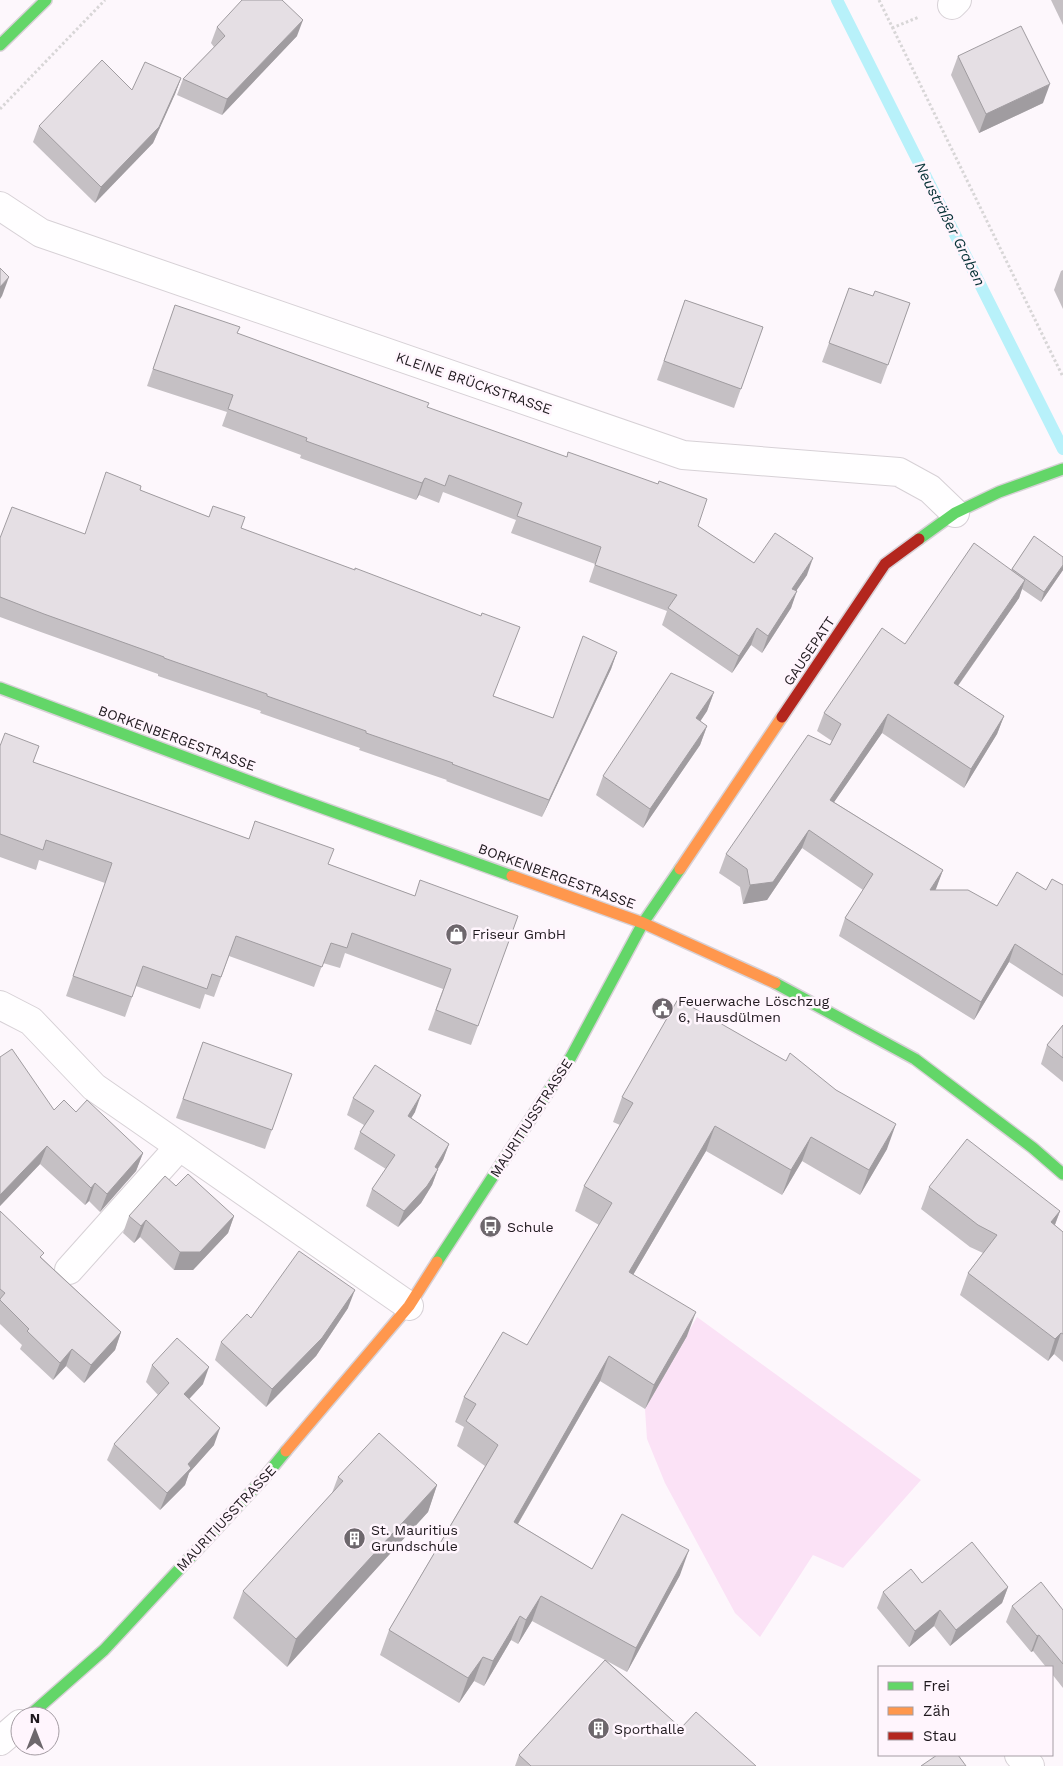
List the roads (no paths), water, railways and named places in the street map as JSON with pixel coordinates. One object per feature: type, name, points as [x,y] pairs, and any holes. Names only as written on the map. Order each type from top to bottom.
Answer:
[{"type":"street","points":[[0,44],[46,0]]},
{"type":"street","name":"KLEINE BRÜCKSTRASSE","points":[[0,206],[41,233],[683,455],[899,472],[930,489],[955,513]]},
{"type":"street","name":"GAUSEPATT","points":[[643,923],[885,564],[955,513],[999,492],[1063,469]]},
{"type":"street","name":"BORKENBERGESTRASSE","points":[[0,688],[281,793],[643,923],[783,988],[914,1059],[1033,1148],[1063,1174]]},
{"type":"street","name":"MAURITIUSSTRASSE","points":[[40,1706],[104,1650],[263,1479],[409,1306],[571,1057],[643,923]]},
{"type":"street","points":[[0,1005],[31,1021],[94,1087],[409,1306]]},
{"type":"street","points":[[69,1270],[179,1146]]},
{"type":"street","points":[[0,1741],[10,1732]]},
{"type":"street","points":[[1020,1756],[1030,1766]]},
{"type":"waterway","name":"Neusträßer Graben","points":[[837,0],[1063,449]]},
{"type":"place","name":"Friseur GmbH","points":[[456,934]]},
{"type":"place","name":"Feuerwache Löschzug 6, Hausdülmen","points":[[662,1009]]},
{"type":"place","name":"Schule","points":[[491,1227]]},
{"type":"place","name":"St. Mauritius Grundschule","points":[[355,1538]]},
{"type":"place","name":"Sporthalle","points":[[598,1729]]}]
